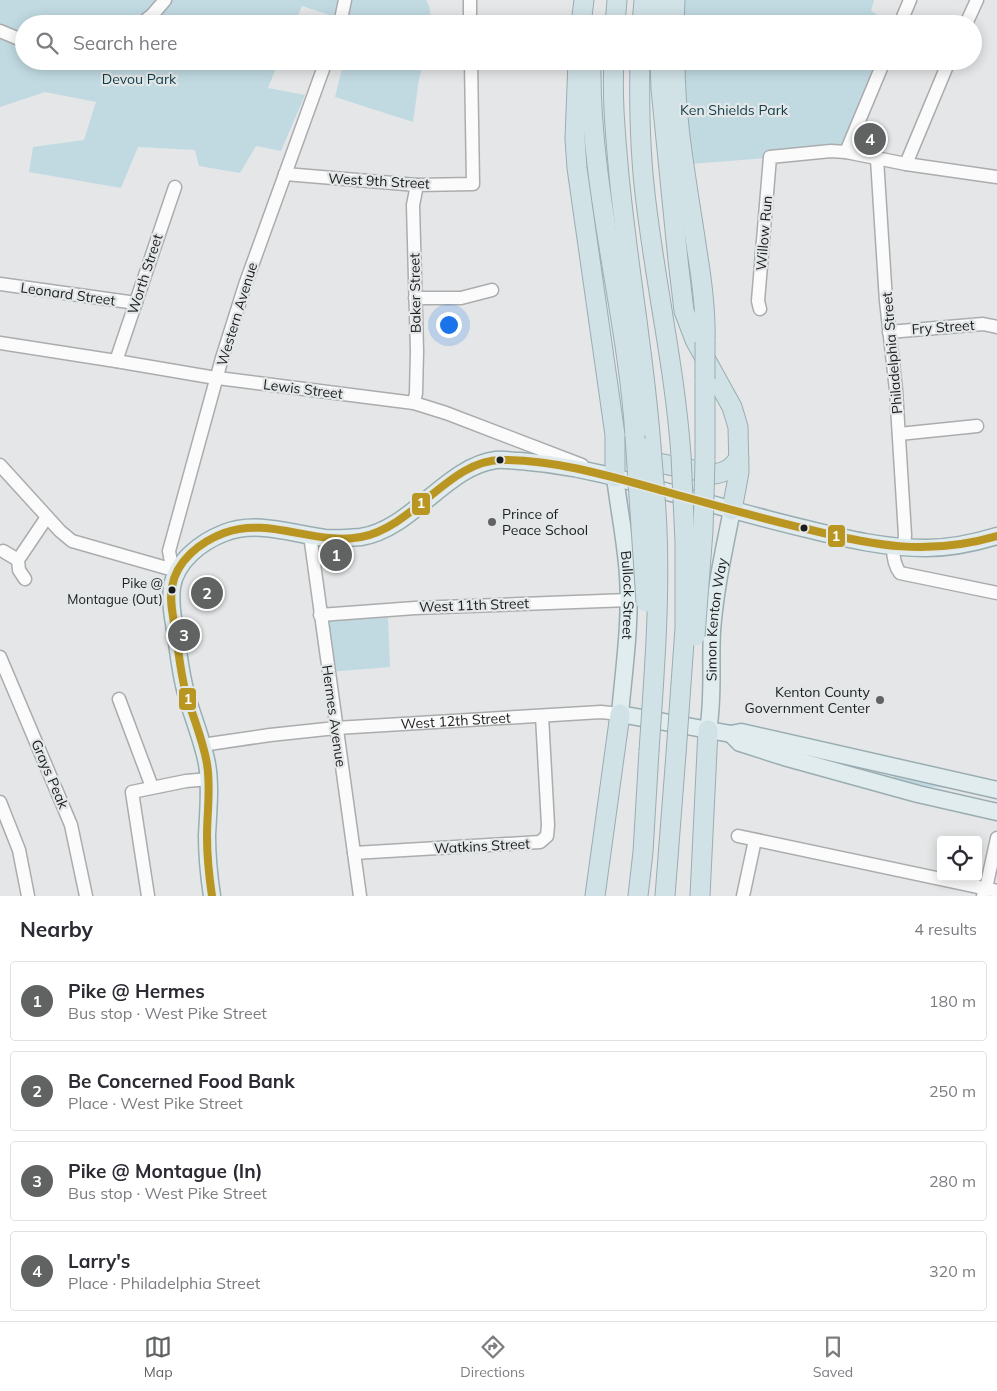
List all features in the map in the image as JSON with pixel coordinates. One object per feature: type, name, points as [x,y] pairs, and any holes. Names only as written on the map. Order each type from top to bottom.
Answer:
[{"type":"highway","points":[[582,15],[584,0]]},
{"type":"highway","points":[[593,15],[594,0]]},
{"type":"highway","points":[[617,15],[618,0]]},
{"type":"highway","points":[[643,15],[644,0]]},
{"type":"highway","points":[[661,15],[662,0]]},
{"type":"highway","points":[[674,15],[675,0]]},
{"type":"highway","points":[[578,70],[577,168],[615,435],[615,477]]},
{"type":"highway","points":[[591,70],[594,138],[613,207],[643,358],[657,529],[657,616],[650,751],[638,896]]},
{"type":"highway","points":[[614,70],[613,105],[616,134],[613,207],[636,436],[652,707]]},
{"type":"highway","points":[[640,70],[640,135],[646,203],[670,353],[681,455],[685,542],[685,628],[680,754]]},
{"type":"highway","points":[[662,70],[673,130],[681,200],[702,284],[706,322],[705,461],[699,601],[673,805],[665,896]]},
{"type":"highway","points":[[673,130],[677,105],[675,70]]},
{"type":"highway","points":[[681,200],[678,260],[684,311],[695,340],[732,407],[738,427],[739,472],[732,510]]},
{"type":"highway","points":[[615,435],[620,449],[628,457],[714,474],[725,473],[732,469],[739,458]]},
{"type":"highway","points":[[595,896],[620,714]]},
{"type":"highway","points":[[700,896],[708,730]]},
{"type":"main road","points":[[212,896],[207,850],[209,779],[207,764],[183,681],[171,590],[177,571],[187,557],[212,538],[233,530],[250,527],[346,539],[369,536],[396,523],[460,474],[477,465],[496,459],[534,462],[596,472],[732,510],[860,542],[899,547],[949,547],[997,536]]},
{"type":"main road","name":"Bullock Street","points":[[615,477],[627,567],[629,600],[620,714]]},
{"type":"main road","name":"Simon Kenton Way","points":[[708,730],[712,710],[712,630],[719,572],[732,510]]},
{"type":"main road","name":"West 12th Street","points":[[620,714],[732,734],[741,732],[997,790]]},
{"type":"main road","points":[[732,734],[740,743],[784,757],[918,794],[997,812]]},
{"type":"street","points":[[152,15],[165,0]]},
{"type":"street","points":[[342,15],[345,0]]},
{"type":"street","points":[[470,0],[470,15]]},
{"type":"street","points":[[904,15],[910,0]]},
{"type":"street","points":[[970,15],[977,0]]},
{"type":"street","points":[[0,31],[15,37]]},
{"type":"street","name":"Western Avenue","points":[[177,571],[171,562],[169,551],[245,284],[323,70]]},
{"type":"street","name":"West 9th Street","points":[[285,174],[417,184],[473,184],[471,70]]},
{"type":"street","points":[[880,70],[846,152],[906,164],[997,177]]},
{"type":"street","points":[[906,164],[945,70]]},
{"type":"street","name":"Willow Run","points":[[760,308],[758,301],[770,157],[831,151],[846,152]]},
{"type":"street","name":"Philadelphia Street","points":[[877,159],[889,332],[899,434],[905,535],[893,558],[895,566],[900,574],[997,593]]},
{"type":"street","name":"Baker Street","points":[[414,402],[417,351],[413,205],[417,184]]},
{"type":"street","name":"Worth Street","points":[[116,361],[174,187]]},
{"type":"street","name":"Leonard Street","points":[[0,284],[136,303]]},
{"type":"street","points":[[415,298],[461,298],[492,290]]},
{"type":"street","name":"Fry Street","points":[[889,332],[983,324],[997,327]]},
{"type":"street","name":"Lewis Street","points":[[0,343],[218,378],[414,402],[571,460],[596,472]]},
{"type":"street","points":[[899,434],[977,426]]},
{"type":"street","points":[[0,465],[60,531],[72,541],[177,571]]},
{"type":"street","points":[[25,579],[19,570],[18,560],[47,517]]},
{"type":"street","name":"Hermes Avenue","points":[[310,536],[360,896]]},
{"type":"street","points":[[4,551],[18,560]]},
{"type":"street","name":"West 11th Street","points":[[320,615],[415,608],[629,600]]},
{"type":"street","name":"Grays Peak","points":[[0,657],[72,825],[86,896]]},
{"type":"street","points":[[119,699],[152,788]]},
{"type":"street","name":"West 12th Street","points":[[202,745],[336,728],[601,712],[620,714]]},
{"type":"street","name":"Watkins Street","points":[[354,853],[540,842],[547,836],[548,825],[542,716]]},
{"type":"street","points":[[148,896],[132,792],[186,781],[209,779]]},
{"type":"street","points":[[0,802],[19,850],[28,896]]},
{"type":"street","points":[[738,836],[989,892],[997,838]]},
{"type":"street","points":[[743,896],[755,840]]},
{"type":"green space","name":"Devou Park","points":[[0,0],[426,0],[429,6],[430,15],[330,15],[302,6],[298,15],[15,15],[15,70],[275,70],[268,88],[305,95],[281,151],[256,146],[240,173],[199,166],[195,150],[138,147],[121,188],[29,172],[33,147],[84,140],[96,102],[45,92],[0,107]]},
{"type":"green space","points":[[681,0],[874,0],[871,11],[877,15],[681,15]]},
{"type":"green space","points":[[342,70],[422,70],[413,122],[335,97]]},
{"type":"green space","name":"Ken Shields Park","points":[[682,70],[880,70],[846,152],[690,164]]},
{"type":"green space","points":[[385,610],[388,619],[390,667],[328,672],[320,615]]},
{"type":"green space","points":[[894,776],[948,788],[919,786],[893,779]]},
{"type":"transit line","name":"1","points":[[212,896],[207,851],[209,791],[207,764],[184,687],[171,599],[174,578],[178,569],[198,547],[215,537],[241,529],[258,528],[327,538],[361,537],[380,531],[398,521],[466,470],[483,463],[502,460],[544,463],[585,470],[720,507],[832,535],[879,544],[924,547],[948,546],[997,536]]},
{"type":"place","name":"Larry's","points":[[870,139]]},
{"type":"place","name":"Prince of Peace School","points":[[492,522]]},
{"type":"place","name":"Pike @ Hermes","points":[[336,555]]},
{"type":"place","name":"Pike @ Montague (Out)","points":[[172,590]]},
{"type":"place","name":"Be Concerned Food Bank","points":[[207,593]]},
{"type":"place","name":"Pike @ Montague (In)","points":[[184,635]]},
{"type":"place","name":"Kenton County Government Center","points":[[880,700]]}]
